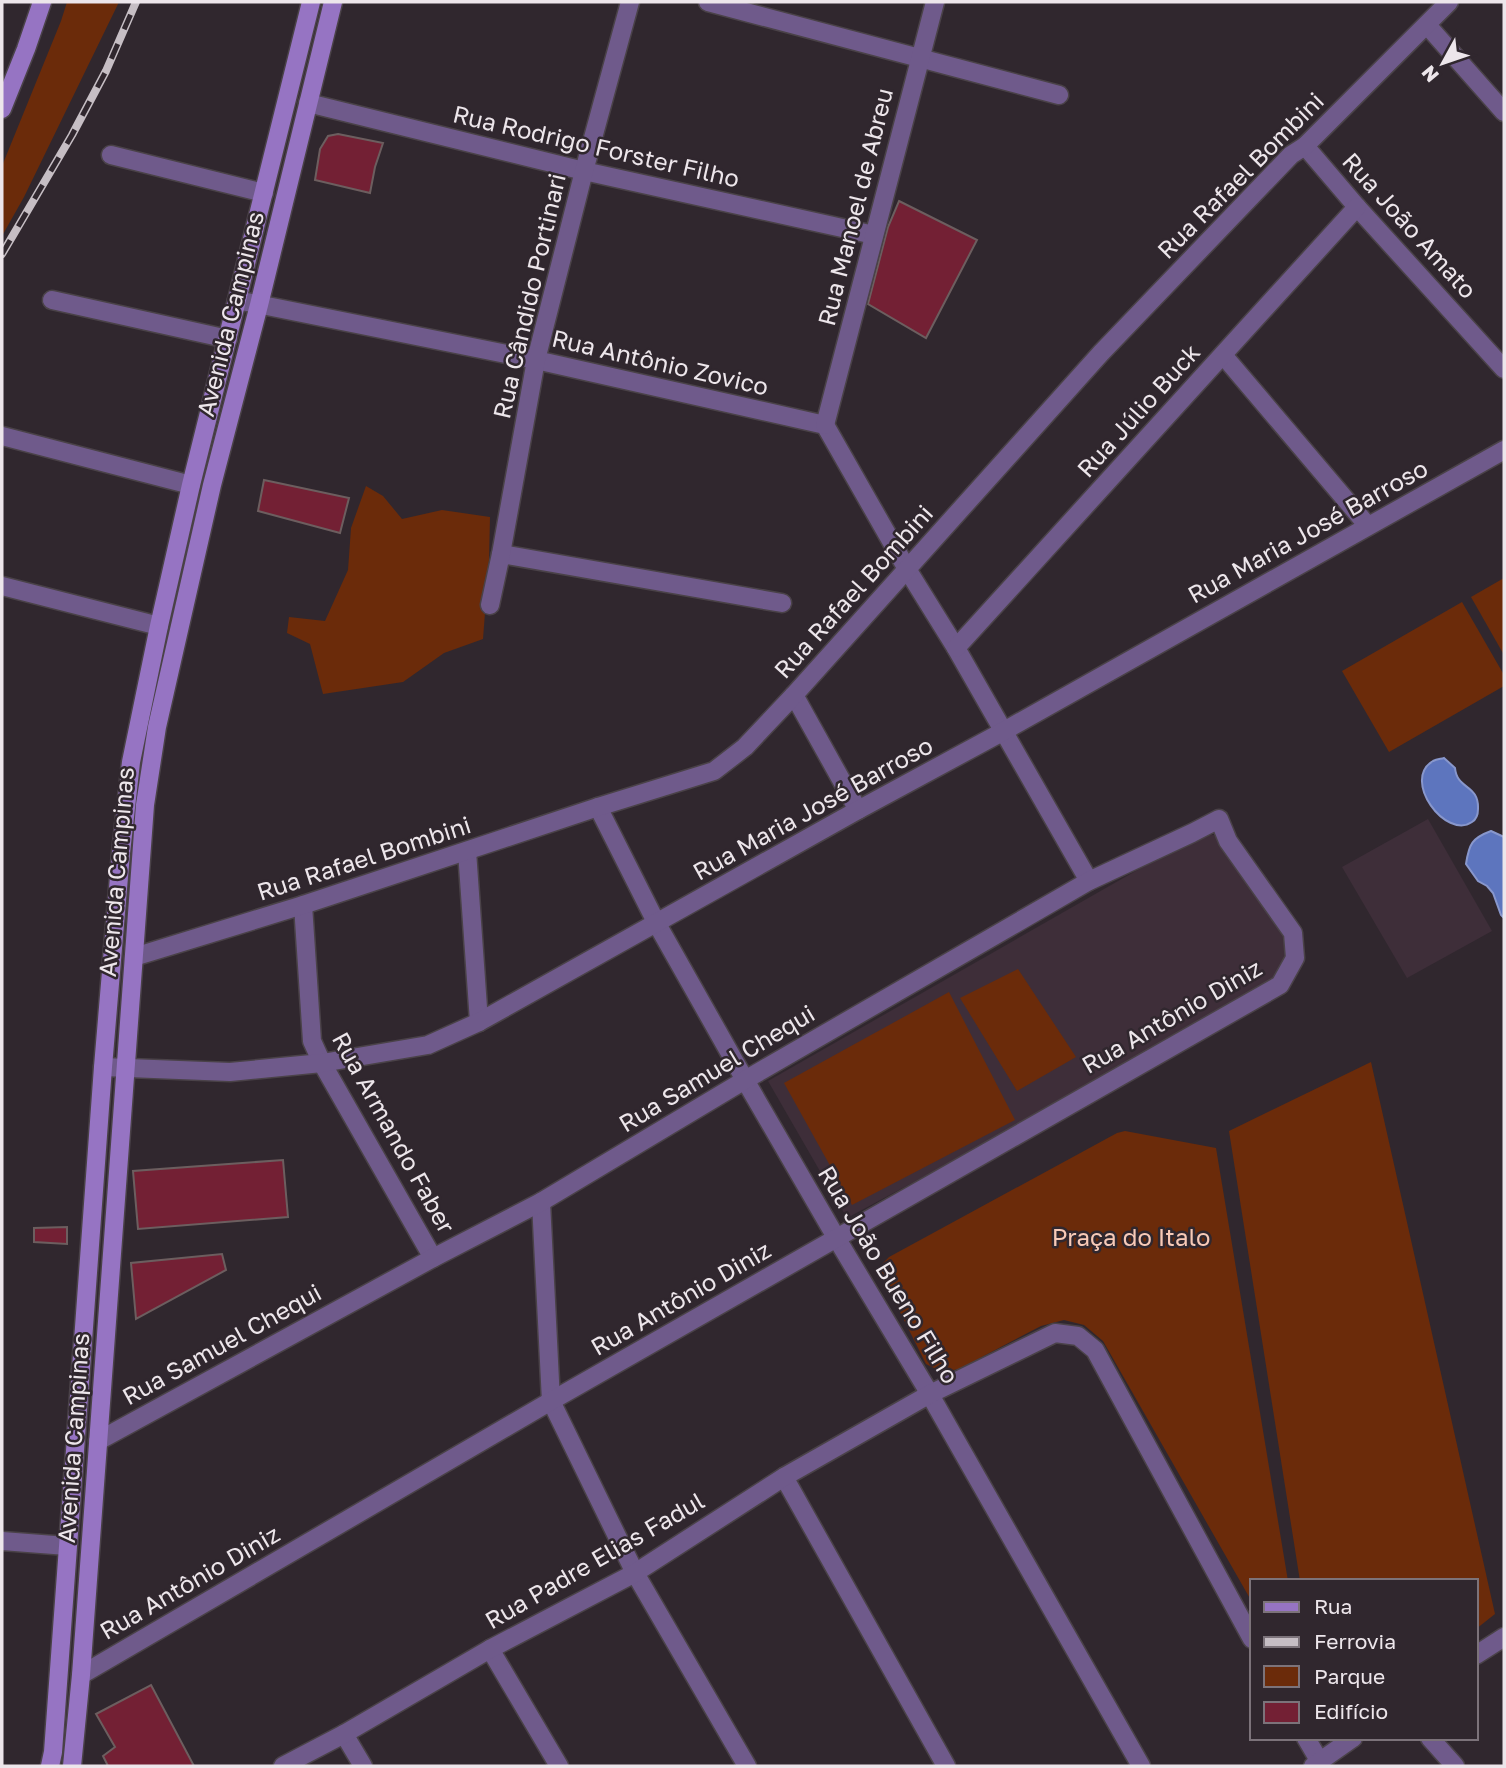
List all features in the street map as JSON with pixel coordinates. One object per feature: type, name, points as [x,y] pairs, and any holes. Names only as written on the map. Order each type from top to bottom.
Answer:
[{"type":"main road","points":[[2,109],[42,2]]},
{"type":"main road","name":"Avenida Campinas","points":[[50,1766],[126,799],[138,721],[191,485],[311,2]]},
{"type":"main road","name":"Avenida Campinas","points":[[72,1766],[145,804],[156,727],[212,485],[333,2]]},
{"type":"street","name":"Rua Cândido Portinari","points":[[490,605],[536,360],[630,2]]},
{"type":"street","points":[[708,2],[1059,96]]},
{"type":"street","name":"Rua Manoel de Abreu","points":[[825,425],[934,2]]},
{"type":"street","name":"Rua Rafael Bombini","points":[[134,957],[714,771],[745,747],[794,695],[1101,354],[1291,155],[1305,146],[1449,2]]},
{"type":"street","points":[[1427,25],[1504,112]]},
{"type":"street","name":"Rua Rodrigo Forster Filho","points":[[308,103],[584,171],[874,235]]},
{"type":"street","name":"Rua João Amato","points":[[1305,146],[1504,369]]},
{"type":"street","points":[[111,155],[264,193]]},
{"type":"street","name":"Rua Júlio Buck","points":[[956,648],[1357,206]]},
{"type":"street","points":[[52,300],[228,340]]},
{"type":"street","name":"Rua Antônio Zovico","points":[[237,300],[536,360],[825,425]]},
{"type":"street","points":[[1223,355],[1368,526]]},
{"type":"street","points":[[825,425],[1089,881]]},
{"type":"street","points":[[2,436],[191,485]]},
{"type":"street","name":"Rua Maria José Barroso","points":[[103,1066],[230,1072],[322,1063],[428,1045],[479,1023],[1504,450]]},
{"type":"street","points":[[501,554],[782,603]]},
{"type":"street","points":[[2,586],[159,626]]},
{"type":"street","points":[[794,695],[858,810]]},
{"type":"street","name":"Rua João Bueno Filho","points":[[598,807],[657,924],[745,1080],[930,1394],[1140,1766]]},
{"type":"street","name":"Rua Samuel Chequi","points":[[98,1441],[541,1202],[745,1080],[1089,881],[1219,819],[1228,841],[1293,933],[1295,958]]},
{"type":"street","points":[[467,851],[479,1023]]},
{"type":"street","name":"Rua Armando Faber","points":[[303,905],[312,1041],[433,1258]]},
{"type":"street","name":"Rua Antônio Diniz","points":[[81,1675],[551,1401],[1280,985],[1295,958]]},
{"type":"street","points":[[541,1202],[551,1401],[635,1573],[747,1766]]},
{"type":"street","name":"Rua Padre Elias Fadul","points":[[283,1766],[344,1734],[490,1649],[635,1573],[784,1477],[930,1394],[1055,1333],[1078,1336],[1095,1350],[1250,1635]]},
{"type":"street","points":[[784,1477],[946,1766]]},
{"type":"street","points":[[2,1541],[67,1546]]},
{"type":"street","points":[[1478,1654],[1504,1637]]},
{"type":"street","points":[[490,1649],[559,1766]]},
{"type":"street","points":[[344,1734],[363,1766]]},
{"type":"street","points":[[1308,1740],[1316,1764],[1350,1740]]},
{"type":"street","points":[[1432,1740],[1455,1766]]},
{"type":"shaded area","points":[[1428,819],[1492,931],[1407,978],[1342,867]]},
{"type":"shaded area","points":[[1214,835],[1223,840],[1293,939],[1280,985],[847,1218],[768,1081],[1197,836]]},
{"type":"green space","points":[[67,2],[119,2],[24,197],[2,236],[2,166]]},
{"type":"green space","points":[[366,486],[383,496],[402,519],[442,510],[490,517],[483,639],[444,653],[403,682],[323,694],[310,644],[287,633],[289,617],[325,621],[348,570],[351,528]]},
{"type":"green space","points":[[1504,578],[1504,655],[1471,597]]},
{"type":"green space","points":[[1462,602],[1504,675],[1504,686],[1389,752],[1342,671]]},
{"type":"green space","points":[[1018,969],[1076,1057],[1017,1091],[960,998]]},
{"type":"green space","points":[[949,992],[1015,1120],[852,1205],[784,1083]]},
{"type":"green space","points":[[1371,1062],[1495,1614],[1478,1627],[1478,1579],[1300,1579],[1229,1131]]},
{"type":"green space","name":"Praça do Italo","points":[[1125,1131],[1216,1148],[1288,1579],[1250,1579],[1250,1598],[1103,1341],[1084,1325],[1064,1320],[1041,1326],[959,1369],[942,1372],[926,1364],[878,1268],[889,1257]]},
{"type":"water","points":[[1444,758],[1475,795],[1478,813],[1472,822],[1462,825],[1450,823],[1440,816],[1424,793],[1424,770],[1433,761]]},
{"type":"water","points":[[1491,831],[1504,837],[1504,918],[1493,893],[1478,881],[1466,864],[1472,843]]},
{"type":"building","points":[[338,134],[383,143],[370,193],[315,180],[320,149],[328,136]]},
{"type":"building","points":[[899,201],[977,240],[926,338],[868,304],[888,227]]},
{"type":"building","points":[[264,480],[349,498],[340,533],[258,511]]},
{"type":"building","points":[[283,1160],[288,1217],[138,1229],[133,1171]]},
{"type":"building","points":[[67,1227],[67,1244],[34,1242],[34,1228]]},
{"type":"building","points":[[222,1254],[226,1270],[136,1319],[131,1263]]},
{"type":"building","points":[[151,1685],[194,1766],[108,1766],[103,1756],[115,1747],[96,1714]]},
{"type":"railway","points":[[2,254],[72,135],[106,71],[136,2]]}]
